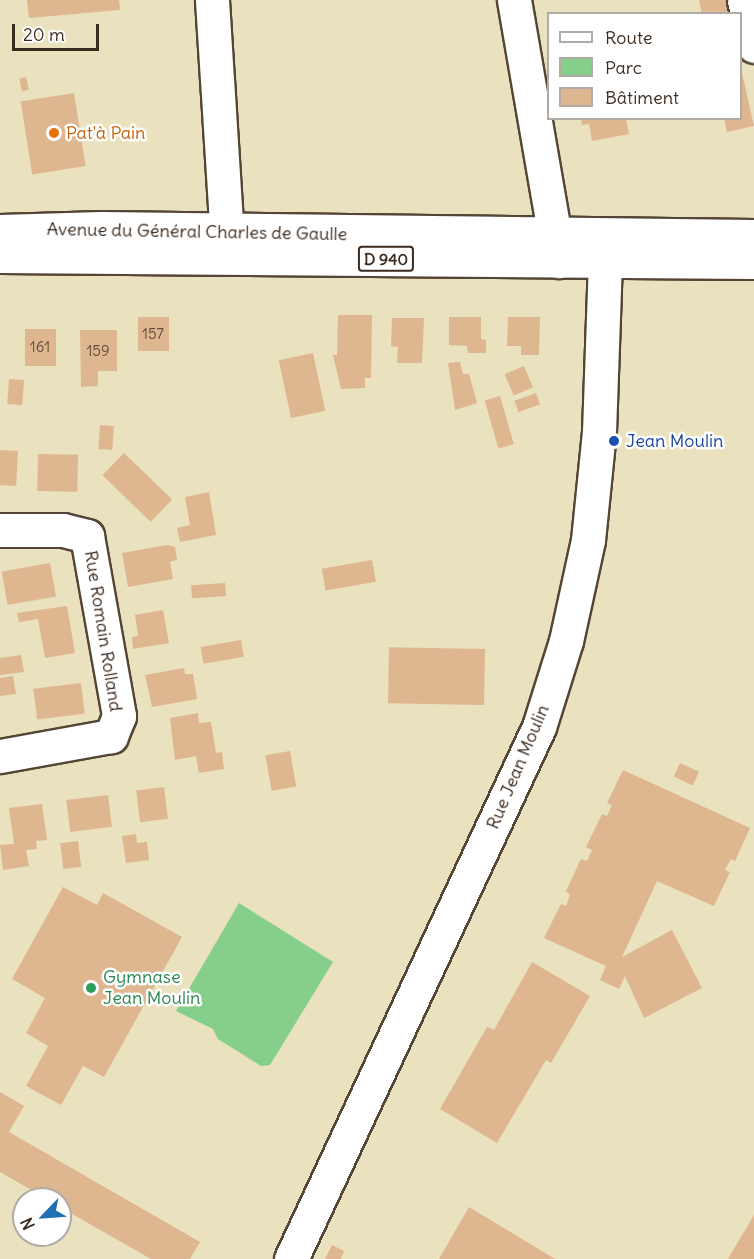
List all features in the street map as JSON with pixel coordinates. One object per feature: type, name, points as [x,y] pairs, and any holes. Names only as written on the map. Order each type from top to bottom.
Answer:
[{"type":"street","points":[[213,0],[227,244]]},
{"type":"street","points":[[514,0],[557,249]]},
{"type":"street","points":[[744,0],[754,46]]},
{"type":"street","name":"Avenue du Général Charles de Gaulle","points":[[0,231],[227,244],[557,249],[606,249],[754,236]]},
{"type":"street","name":"Avenue du Général Charles de Gaulle","points":[[0,256],[227,244]]},
{"type":"street","name":"Avenue du Général Charles de Gaulle","points":[[606,249],[754,262]]},
{"type":"street","name":"Rue Jean Moulin","points":[[291,1259],[539,727],[566,641],[588,540],[599,432],[606,249]]},
{"type":"street","name":"Rue Romain Rolland","points":[[0,530],[63,530],[87,536],[119,716],[111,736],[0,756]]},
{"type":"green space","points":[[239,903],[333,962],[270,1065],[261,1066],[218,1039],[213,1029],[176,1011]]},
{"type":"building","points":[[27,0],[119,0],[120,10],[29,18]]},
{"type":"building","points":[[699,0],[727,0],[730,12],[702,12]]},
{"type":"building","points":[[742,72],[754,126],[727,132],[724,120],[742,120]]},
{"type":"building","points":[[26,77],[29,90],[22,91],[19,79]]},
{"type":"building","name":"Pat'à Pain","points":[[74,93],[86,166],[32,175],[21,101]]},
{"type":"building","points":[[581,120],[626,120],[629,134],[592,141],[589,124],[582,125]]},
{"type":"building","points":[[338,315],[372,315],[371,378],[365,378],[365,388],[341,389],[333,355],[337,355]]},
{"type":"building","points":[[138,317],[169,317],[169,351],[138,351]]},
{"type":"building","points":[[449,317],[481,317],[481,339],[486,340],[486,353],[468,353],[467,346],[449,345]]},
{"type":"building","points":[[508,317],[540,317],[539,355],[521,355],[521,346],[507,346]]},
{"type":"building","points":[[392,318],[424,318],[422,363],[397,363],[398,347],[391,346]]},
{"type":"building","points":[[25,329],[56,329],[56,366],[25,366]]},
{"type":"building","points":[[80,330],[117,330],[117,371],[98,371],[98,386],[81,387]]},
{"type":"building","points":[[313,353],[325,411],[291,418],[279,360]]},
{"type":"building","points":[[460,362],[463,374],[469,374],[477,403],[455,410],[448,363]]},
{"type":"building","points":[[524,366],[533,387],[514,395],[505,374]]},
{"type":"building","points":[[9,379],[24,380],[22,405],[7,404]]},
{"type":"building","points":[[536,393],[540,404],[518,412],[514,401]]},
{"type":"building","points":[[500,396],[514,444],[498,448],[485,400]]},
{"type":"building","points":[[100,425],[114,426],[112,450],[98,449]]},
{"type":"building","points":[[0,450],[18,451],[16,486],[0,485]]},
{"type":"building","points":[[124,453],[172,500],[151,522],[102,475]]},
{"type":"building","points":[[38,454],[78,455],[77,492],[37,491]]},
{"type":"building","points":[[209,492],[216,535],[180,542],[177,528],[190,525],[185,497]]},
{"type":"building","points":[[167,545],[175,547],[177,560],[170,562],[173,579],[128,587],[122,553]]},
{"type":"building","points":[[372,560],[376,582],[326,591],[322,569]]},
{"type":"building","points":[[50,563],[56,596],[8,605],[2,572]]},
{"type":"building","points":[[225,583],[226,596],[192,598],[191,585]]},
{"type":"building","points":[[67,606],[75,653],[45,658],[38,619],[19,622],[17,613]]},
{"type":"building","points":[[163,610],[169,643],[133,649],[132,637],[138,636],[135,615]]},
{"type":"building","points":[[241,640],[244,657],[204,664],[201,647]]},
{"type":"building","points":[[389,647],[485,649],[484,705],[388,703]]},
{"type":"building","points":[[21,655],[24,672],[0,675],[0,658]]},
{"type":"building","points":[[184,668],[185,674],[193,674],[197,699],[152,707],[145,675]]},
{"type":"building","points":[[13,676],[16,694],[0,696],[0,678]]},
{"type":"building","points":[[81,683],[85,714],[37,720],[33,689]]},
{"type":"building","points":[[198,713],[199,723],[211,722],[216,753],[222,752],[224,769],[199,773],[196,756],[175,760],[170,718]]},
{"type":"building","points":[[290,751],[296,786],[272,791],[265,755]]},
{"type":"building","points":[[680,763],[699,772],[693,785],[674,777]]},
{"type":"building","points":[[623,770],[750,828],[735,861],[731,859],[725,870],[730,872],[714,906],[657,881],[622,957],[672,930],[702,988],[644,1018],[625,976],[619,989],[600,980],[606,966],[544,938],[561,904],[566,906],[570,895],[566,891],[581,859],[587,861],[592,850],[586,847],[602,814],[607,816],[612,805],[607,803]]},
{"type":"building","points":[[164,787],[168,819],[140,822],[136,790]]},
{"type":"building","points":[[108,795],[112,827],[70,832],[66,800]]},
{"type":"building","points":[[42,804],[47,840],[36,841],[37,849],[26,850],[29,866],[3,870],[0,845],[14,844],[9,808]]},
{"type":"building","points":[[136,834],[137,843],[147,842],[149,860],[126,863],[122,836]]},
{"type":"building","points":[[78,841],[81,867],[63,869],[60,843]]},
{"type":"building","name":"Gymnase Jean Moulin","points":[[63,887],[97,905],[103,893],[182,937],[104,1077],[83,1066],[61,1105],[26,1086],[48,1046],[26,1033],[45,998],[12,979]]},
{"type":"building","points":[[532,962],[590,996],[551,1063],[546,1060],[497,1143],[440,1109],[487,1027],[494,1030]]},
{"type":"building","points":[[0,1092],[24,1106],[9,1132],[200,1242],[190,1259],[151,1259],[72,1214],[72,1187],[26,1187],[0,1172]]},
{"type":"building","points":[[469,1207],[555,1259],[439,1259]]},
{"type":"building","points":[[754,1215],[754,1259],[728,1259]]},
{"type":"building","points":[[332,1245],[344,1251],[341,1259],[325,1259]]},
{"type":"place","name":"Pat'à Pain","points":[[54,133]]},
{"type":"place","name":"Jean Moulin","points":[[614,441]]},
{"type":"place","name":"Gymnase Jean Moulin","points":[[91,988]]}]
